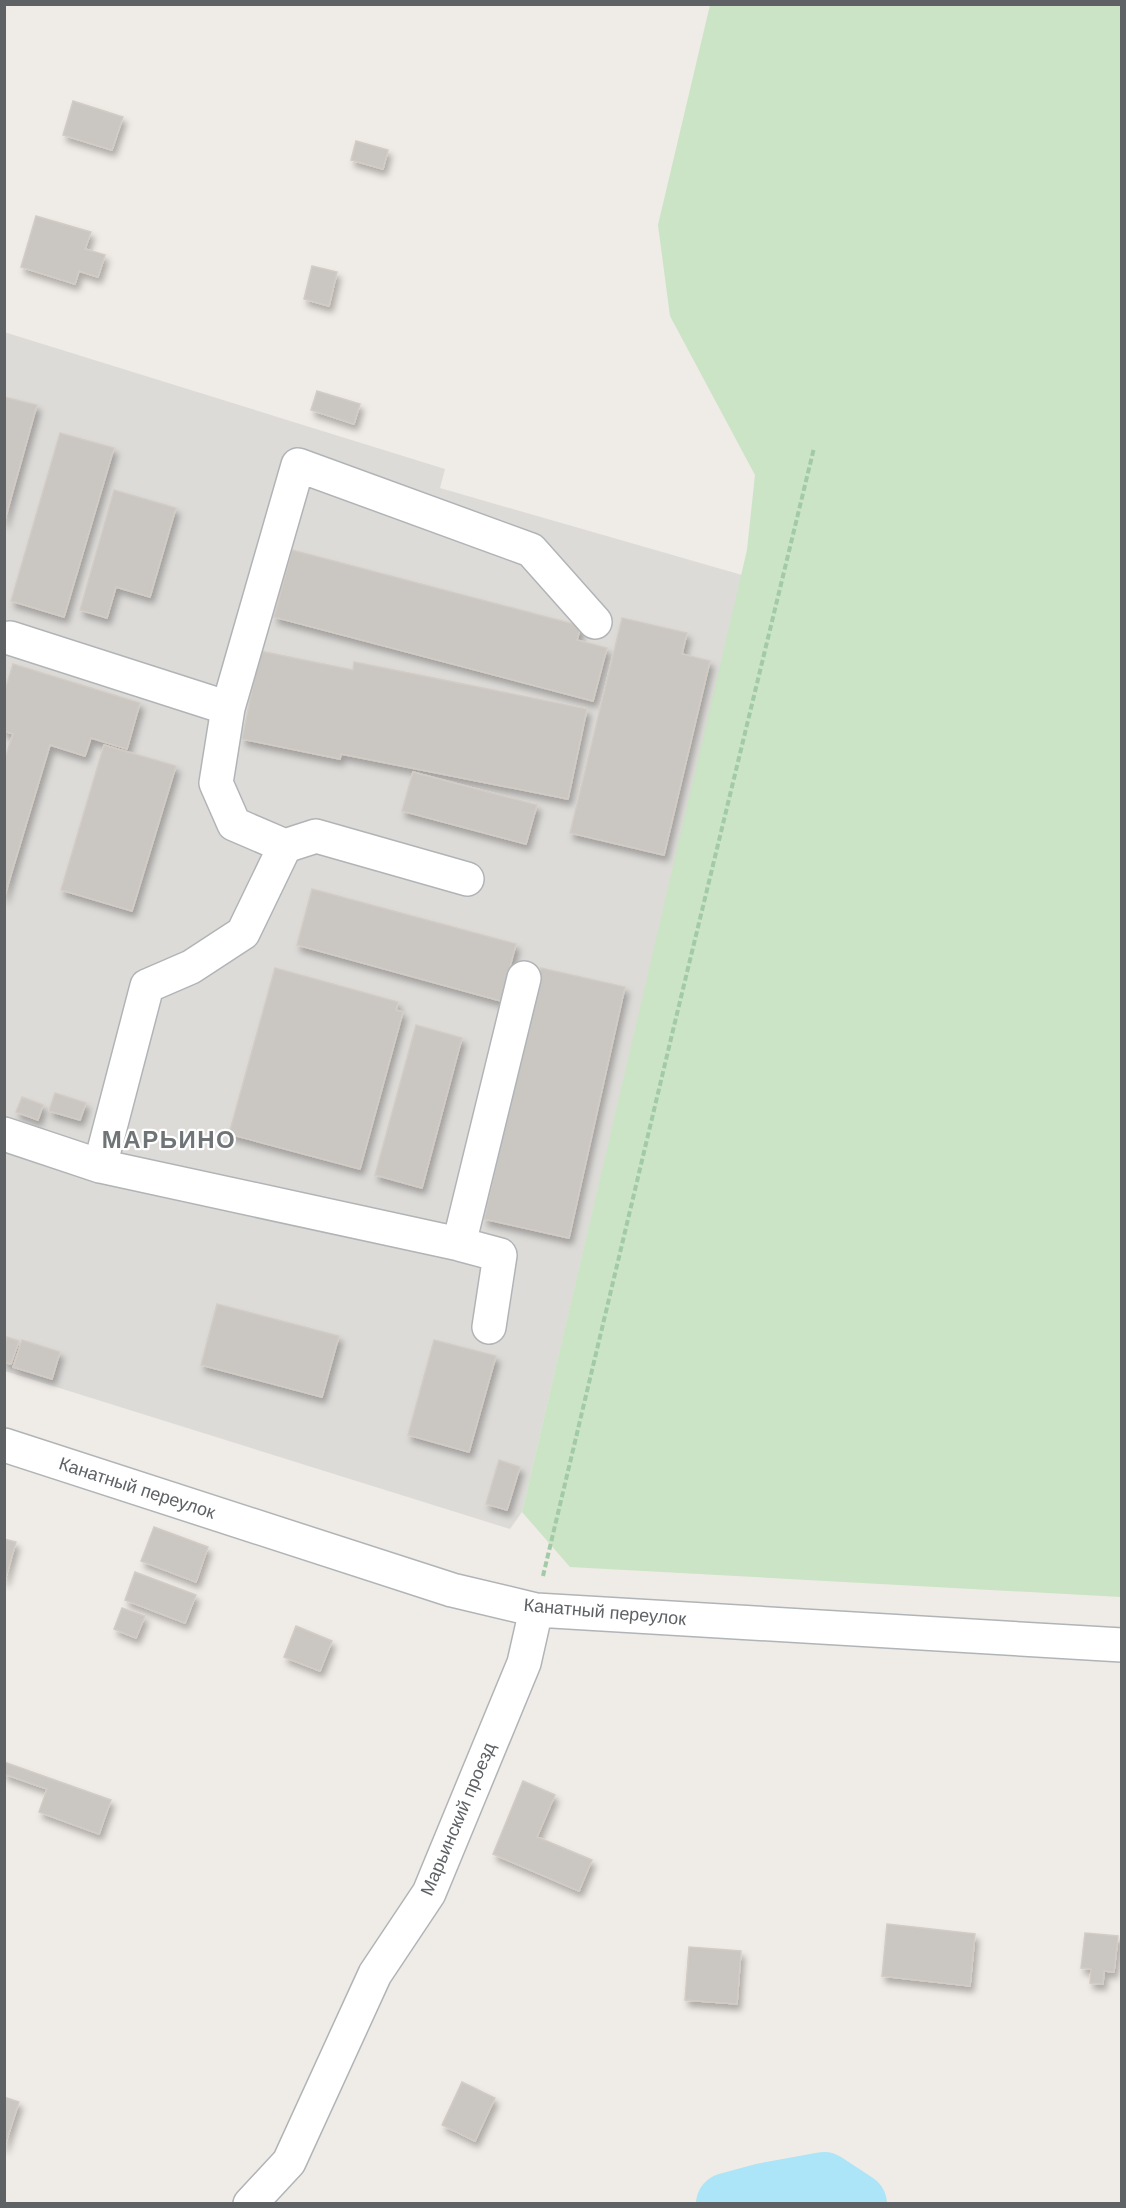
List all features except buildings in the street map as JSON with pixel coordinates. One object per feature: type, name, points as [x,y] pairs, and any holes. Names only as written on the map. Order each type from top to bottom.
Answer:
[{"type":"street","points":[[466,879],[316,836],[285,846],[234,824],[216,783],[228,708],[298,465],[531,550],[595,622]]},
{"type":"street","points":[[10,638],[228,708]]},
{"type":"street","points":[[100,1166],[147,986],[191,967],[243,933],[285,846]]},
{"type":"street","points":[[459,1244],[524,978]]},
{"type":"street","points":[[4,1134],[100,1166],[459,1244],[500,1255],[489,1327]]},
{"type":"street","name":"Канатный переулок","points":[[4,1445],[452,1590],[536,1610],[1122,1645]]},
{"type":"street","name":"Марьинский проезд","points":[[250,2204],[289,2162],[375,1974],[429,1893],[524,1663],[536,1610]]},
{"type":"path","points":[[536,1610],[665,1061],[814,448]]},
{"type":"shaded area","points":[[4,332],[445,469],[440,488],[742,575],[522,1512],[510,1529],[5,1371]]},
{"type":"green space","points":[[710,5],[1121,5],[1121,1597],[570,1567],[522,1512],[747,550],[755,475],[670,316],[658,225]]},
{"type":"waterway","points":[[727,2204],[764,2194],[824,2183],[856,2204]]},
{"type":"district","name":"МАРЬИНО","points":[[169,1139]]}]
